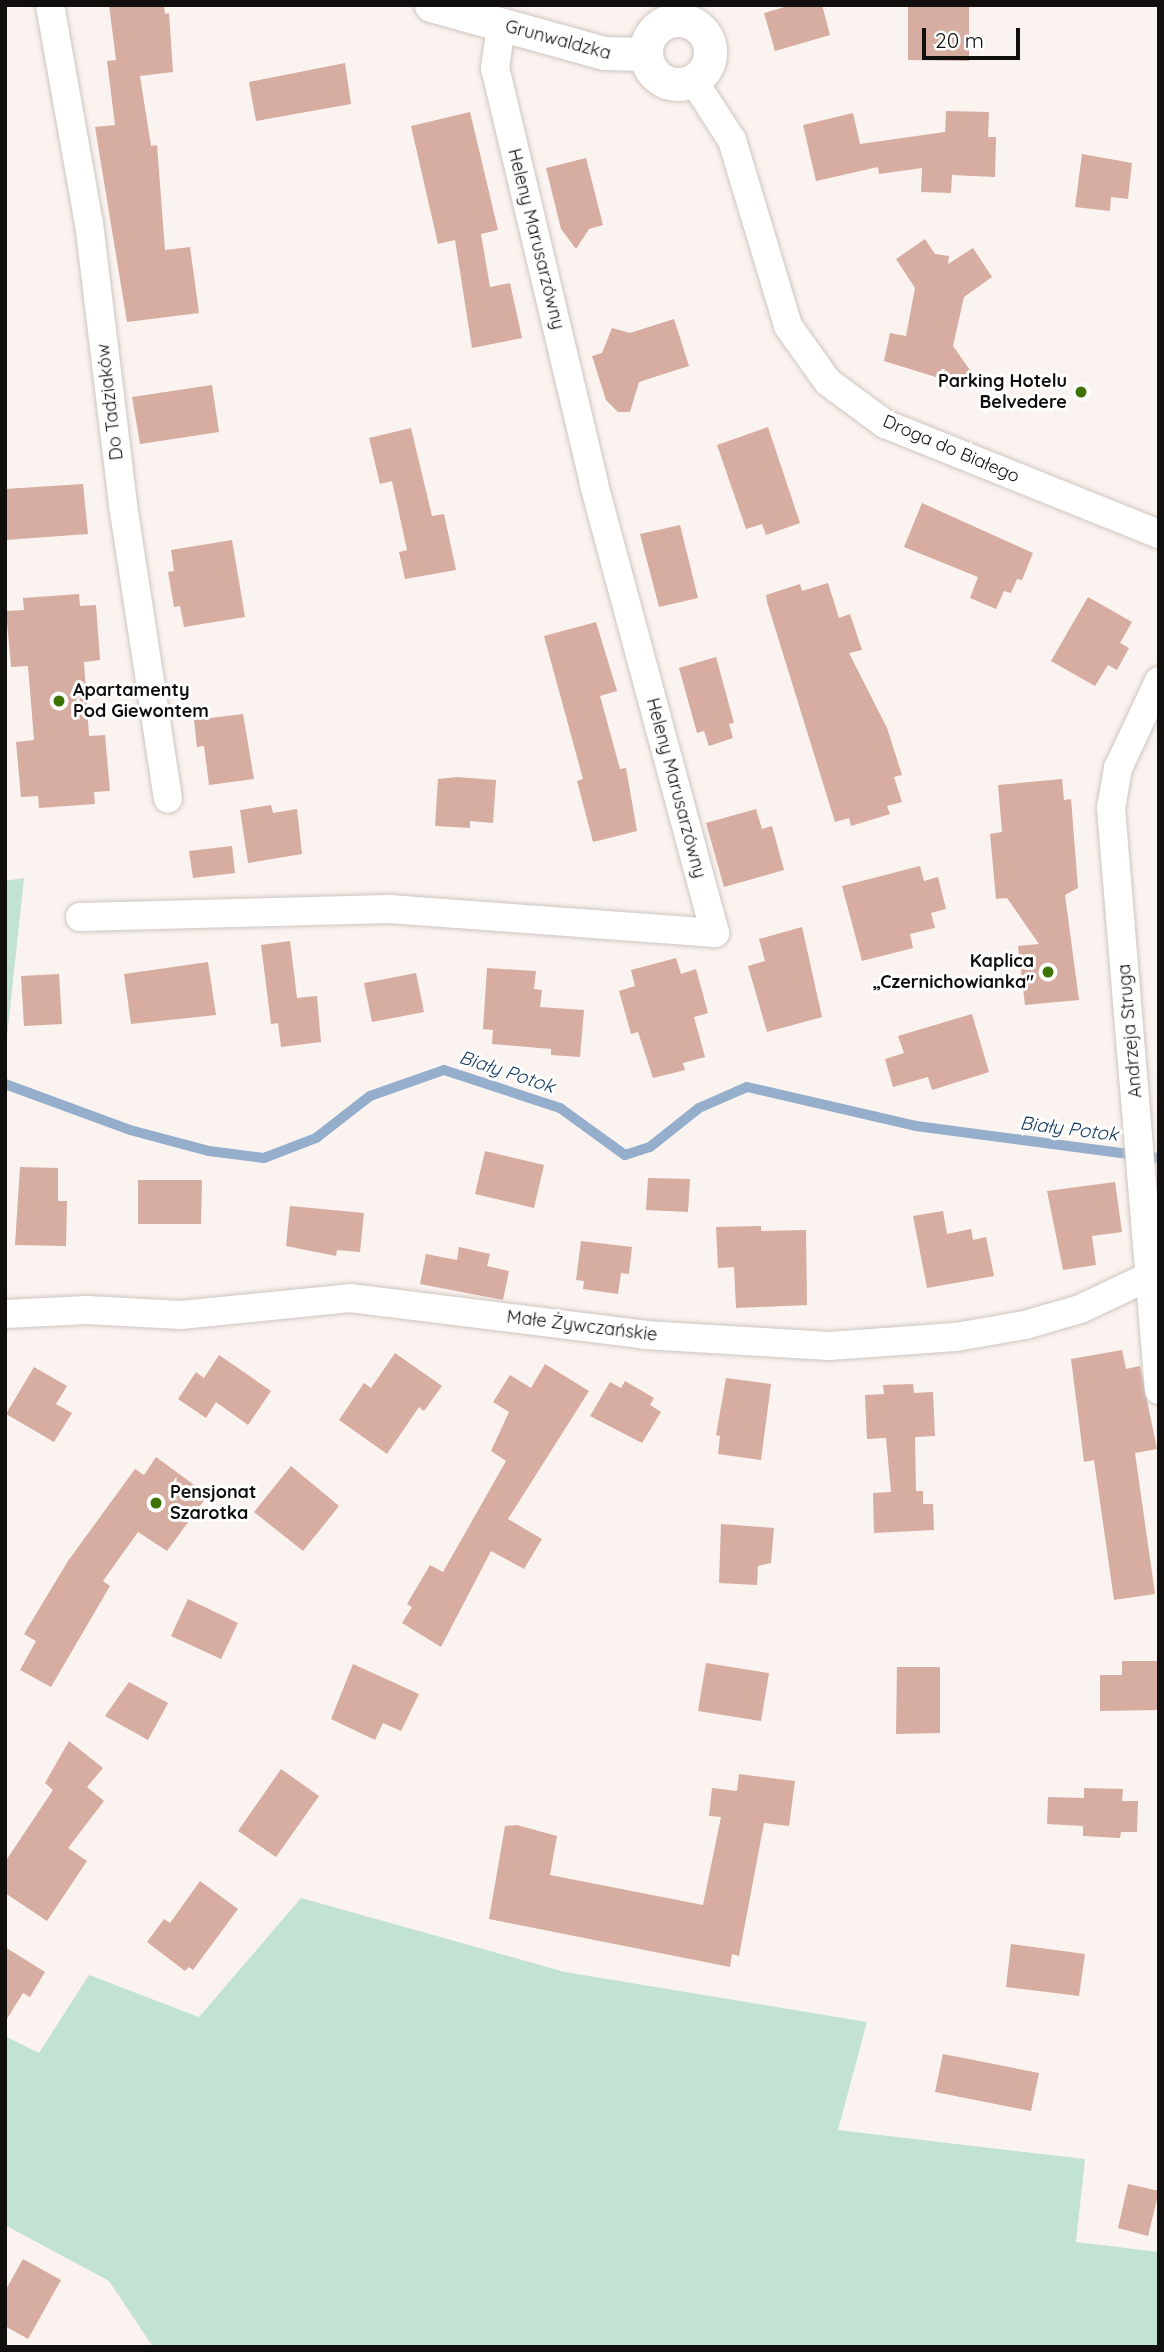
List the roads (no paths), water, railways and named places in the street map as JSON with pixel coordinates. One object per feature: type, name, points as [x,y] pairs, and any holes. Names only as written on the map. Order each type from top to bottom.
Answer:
[{"type":"street","name":"Do Tadziaków","points":[[50,5],[89,223],[123,505],[168,799]]},
{"type":"street","name":"Grunwaldzka","points":[[431,5],[604,53],[646,54]]},
{"type":"street","points":[[686,13],[704,33],[709,47],[705,69],[693,80],[665,81],[652,70],[646,54],[648,40],[657,27],[686,13]]},
{"type":"street","name":"Heleny Marusarzówny","points":[[80,917],[390,909],[715,933],[594,483],[495,69],[501,25]]},
{"type":"street","name":"Droga do Białego","points":[[693,80],[732,140],[788,326],[828,382],[885,424],[1159,534]]},
{"type":"street","name":"Andrzeja Struga","points":[[1159,681],[1118,768],[1111,808],[1143,1190],[1153,1237],[1150,1330],[1159,1390]]},
{"type":"street","name":"Małe Żywczańskie","points":[[5,1314],[87,1310],[181,1315],[350,1298],[645,1335],[829,1346],[956,1336],[1025,1325],[1080,1309],[1150,1276]]},
{"type":"waterway","name":"Biały Potok","points":[[5,1084],[130,1130],[209,1151],[264,1158],[316,1138],[370,1096],[444,1070],[560,1108],[625,1155],[650,1147],[699,1108],[747,1087],[916,1126],[1159,1158]]},
{"type":"place","name":"Parking Hotelu Belvedere","points":[[1081,392]]},
{"type":"place","name":"Apartamenty Pod Giewontem","points":[[59,701]]},
{"type":"place","name":"Kaplica „Czernichowianka\"","points":[[1048,972]]},
{"type":"place","name":"Pensjonat Szarotka","points":[[156,1503]]}]
